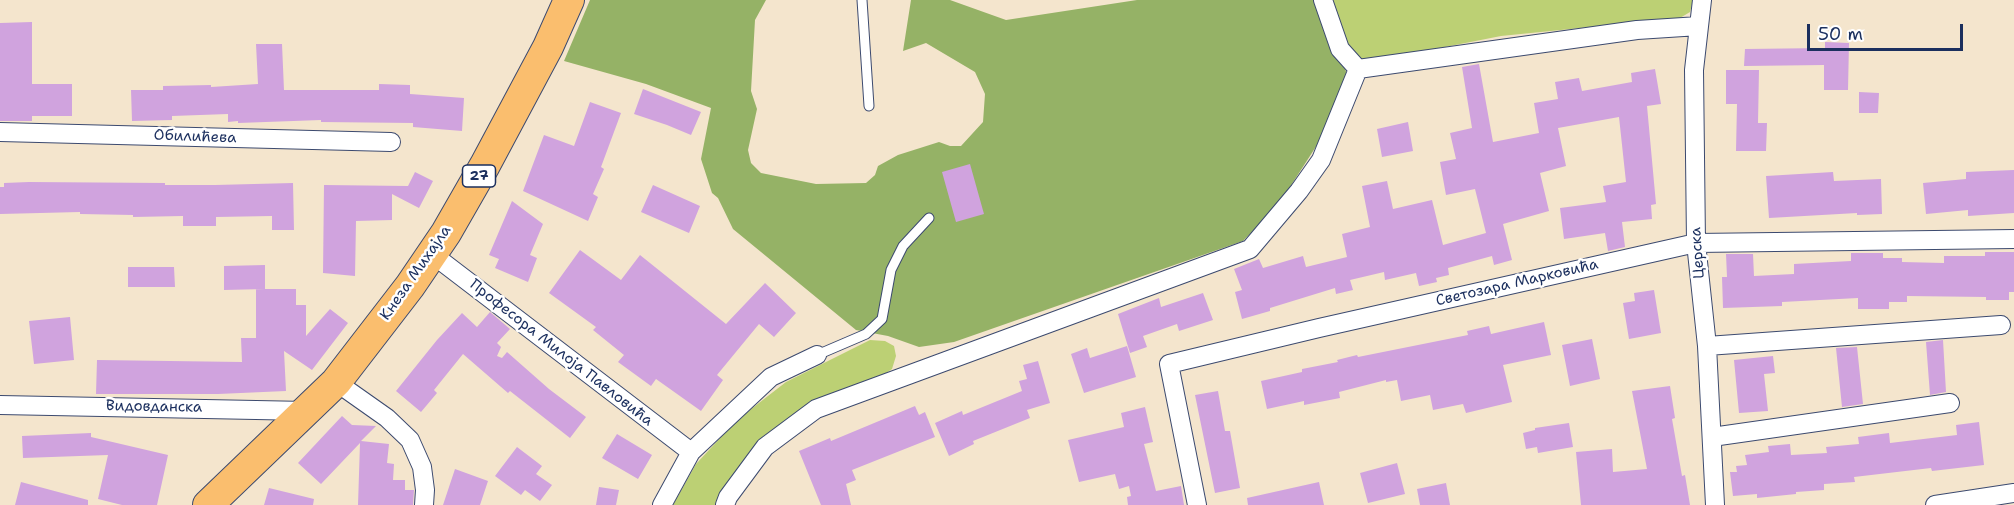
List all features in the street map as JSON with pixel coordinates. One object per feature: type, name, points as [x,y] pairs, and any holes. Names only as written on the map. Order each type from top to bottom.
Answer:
[{"type":"main road","name":"Кнеза Михајла","points":[[208,505],[336,382],[432,254],[490,156],[548,47],[569,0]]},
{"type":"street","points":[[1323,0],[1340,49],[1358,69]]},
{"type":"street","name":"Церска","points":[[1702,0],[1694,70],[1696,243],[1707,346],[1714,505]]},
{"type":"street","points":[[1358,69],[1637,30],[1699,26]]},
{"type":"street","points":[[725,505],[728,497],[765,447],[816,409],[1250,249],[1299,191],[1321,160],[1358,69]]},
{"type":"street","name":"Обилићева","points":[[0,132],[391,142]]},
{"type":"street","name":"Светозара Марковића","points":[[1197,505],[1169,364],[1696,243],[2014,239]]},
{"type":"street","name":"Професора Милоја Павловића","points":[[432,254],[691,452]]},
{"type":"street","points":[[1707,346],[2001,325]]},
{"type":"street","points":[[662,505],[691,452],[771,377],[817,355]]},
{"type":"street","points":[[336,382],[387,418],[410,440],[422,467],[424,505]]},
{"type":"street","points":[[1712,437],[1950,403]]},
{"type":"street","name":"Видовданска","points":[[0,405],[307,411]]},
{"type":"street","points":[[1935,505],[2012,497]]},
{"type":"lane","points":[[862,0],[869,106]]},
{"type":"lane","points":[[817,355],[866,334],[882,319],[891,270],[903,246],[929,218]]},
{"type":"green space","points":[[590,0],[766,0],[755,20],[751,91],[757,109],[748,150],[751,163],[761,173],[816,184],[866,183],[875,175],[878,166],[898,155],[939,142],[950,146],[961,146],[983,122],[985,94],[975,72],[926,43],[903,51],[911,0],[950,0],[1006,20],[1137,0],[1314,0],[1329,46],[1341,58],[1348,77],[1317,145],[1279,204],[1243,241],[954,342],[919,347],[888,336],[856,330],[733,229],[718,198],[712,193],[701,159],[711,108],[646,84],[564,61]]},
{"type":"green space","points":[[1333,0],[1693,0],[1690,12],[1680,18],[1501,36],[1379,60],[1359,60],[1340,33]]},
{"type":"green space","points":[[870,340],[885,341],[894,346],[896,356],[892,369],[879,378],[814,405],[719,505],[673,505],[696,464],[737,420],[786,382]]},
{"type":"building","points":[[32,22],[32,84],[72,84],[72,116],[32,116],[32,121],[0,121],[0,23]]},
{"type":"building","points":[[1825,42],[1849,43],[1848,90],[1824,90],[1824,65],[1744,66],[1745,49],[1825,48]]},
{"type":"building","points":[[256,44],[282,44],[284,90],[379,90],[379,84],[410,85],[410,94],[464,98],[462,131],[413,127],[413,123],[321,122],[321,120],[238,123],[238,121],[228,122],[228,114],[172,116],[172,120],[132,121],[131,90],[163,90],[163,86],[211,85],[211,87],[258,84]]},
{"type":"building","points":[[1479,64],[1493,142],[1539,133],[1534,103],[1558,99],[1555,82],[1579,78],[1582,91],[1632,82],[1631,73],[1655,69],[1661,104],[1647,106],[1656,204],[1651,205],[1652,219],[1622,222],[1625,247],[1608,251],[1605,233],[1564,239],[1560,208],[1606,202],[1603,186],[1626,182],[1619,117],[1558,128],[1566,166],[1540,173],[1549,211],[1503,224],[1512,260],[1494,265],[1492,256],[1448,268],[1449,275],[1436,278],[1437,282],[1419,286],[1416,273],[1385,280],[1384,272],[1350,280],[1353,290],[1336,294],[1335,288],[1242,319],[1235,292],[1242,290],[1234,269],[1259,259],[1263,268],[1303,256],[1306,267],[1347,257],[1342,234],[1370,227],[1362,186],[1387,181],[1393,209],[1432,200],[1443,245],[1486,233],[1475,189],[1446,195],[1440,162],[1456,159],[1450,133],[1472,128],[1462,67]]},
{"type":"building","points":[[1726,70],[1759,70],[1758,123],[1767,123],[1766,151],[1736,151],[1737,104],[1726,104]]},
{"type":"building","points":[[643,89],[701,112],[691,135],[634,114]]},
{"type":"building","points":[[1859,92],[1879,93],[1878,113],[1859,113]]},
{"type":"building","points":[[590,102],[621,113],[601,167],[604,169],[593,194],[598,197],[588,221],[523,191],[544,135],[574,146]]},
{"type":"building","points":[[1408,122],[1413,151],[1382,157],[1377,129]]},
{"type":"building","points":[[970,164],[984,214],[956,222],[942,172]]},
{"type":"building","points":[[2014,170],[2014,213],[1968,216],[1968,210],[1926,214],[1923,183],[1966,179],[1966,172]]},
{"type":"building","points":[[415,172],[433,181],[419,208],[392,194],[392,220],[356,221],[355,276],[323,273],[324,185],[408,186]]},
{"type":"building","points":[[1833,172],[1834,181],[1881,179],[1882,214],[1857,215],[1857,213],[1769,218],[1766,176]]},
{"type":"building","points":[[4,183],[165,183],[165,185],[293,183],[294,230],[272,230],[272,216],[216,217],[216,226],[183,226],[183,216],[133,217],[133,215],[80,214],[80,212],[0,214],[0,187],[4,187]]},
{"type":"building","points":[[653,185],[700,206],[689,233],[641,212]]},
{"type":"building","points":[[512,201],[543,224],[530,255],[537,258],[528,282],[495,268],[499,259],[489,255]]},
{"type":"building","points":[[580,250],[621,280],[640,255],[726,324],[765,283],[796,313],[774,337],[759,324],[717,375],[723,380],[701,411],[656,379],[651,386],[618,362],[624,355],[593,330],[596,327],[549,293]]},
{"type":"building","points":[[1985,252],[2014,252],[2014,292],[2009,292],[2009,300],[1986,300],[1986,297],[1907,296],[1907,302],[1889,302],[1889,309],[1858,309],[1858,298],[1782,302],[1782,306],[1723,308],[1722,277],[1727,277],[1726,254],[1753,254],[1754,276],[1794,274],[1794,264],[1851,261],[1851,253],[1883,253],[1883,258],[1902,258],[1902,262],[1944,263],[1944,256],[1985,256]]},
{"type":"building","points":[[265,265],[265,289],[224,290],[224,266]]},
{"type":"building","points":[[128,267],[174,267],[175,287],[128,287]]},
{"type":"building","points":[[256,289],[296,289],[296,305],[306,305],[306,336],[330,309],[348,323],[312,370],[284,351],[286,391],[218,394],[96,394],[97,360],[242,362],[241,338],[256,338]]},
{"type":"building","points":[[1654,290],[1661,333],[1629,339],[1623,303],[1635,301],[1634,293]]},
{"type":"building","points":[[1203,293],[1213,320],[1179,331],[1177,324],[1143,336],[1147,347],[1130,353],[1118,314],[1159,298],[1161,307]]},
{"type":"building","points":[[490,312],[510,329],[497,343],[501,347],[497,356],[502,358],[507,352],[549,389],[586,417],[570,438],[510,391],[508,393],[463,354],[434,390],[437,393],[421,412],[396,391],[462,313],[477,327]]},
{"type":"building","points":[[70,317],[74,360],[34,364],[29,321]]},
{"type":"building","points":[[1544,322],[1551,355],[1503,365],[1512,402],[1466,413],[1463,404],[1433,410],[1430,395],[1401,401],[1397,380],[1386,382],[1386,380],[1339,392],[1340,398],[1304,405],[1304,401],[1267,409],[1261,381],[1302,372],[1302,369],[1338,362],[1337,360],[1357,355],[1358,357],[1468,335],[1467,331],[1489,326],[1491,334]]},
{"type":"building","points":[[1592,339],[1600,379],[1570,386],[1562,345]]},
{"type":"building","points":[[1943,340],[1946,392],[1930,395],[1926,342]]},
{"type":"building","points":[[1127,346],[1136,377],[1084,393],[1071,354],[1087,348],[1090,358]]},
{"type":"building","points":[[1857,347],[1863,404],[1842,407],[1836,348]]},
{"type":"building","points":[[1773,356],[1775,373],[1764,374],[1768,411],[1739,413],[1734,360]]},
{"type":"building","points":[[1038,361],[1050,403],[1027,410],[1030,418],[973,441],[974,444],[949,456],[935,423],[962,411],[963,415],[1022,391],[1019,381],[1027,379],[1023,365]]},
{"type":"building","points":[[1670,386],[1675,418],[1672,419],[1682,476],[1685,475],[1690,505],[1581,505],[1576,452],[1612,449],[1613,472],[1647,469],[1632,391]]},
{"type":"building","points":[[1218,391],[1225,431],[1230,431],[1240,488],[1215,493],[1195,395]]},
{"type":"building","points":[[915,406],[919,415],[925,412],[935,437],[852,470],[856,480],[846,484],[851,505],[821,505],[799,451],[830,438],[831,441]]},
{"type":"building","points":[[1145,407],[1153,442],[1144,444],[1156,491],[1181,486],[1184,505],[1128,505],[1127,497],[1131,496],[1129,486],[1119,489],[1115,474],[1079,482],[1068,440],[1124,427],[1121,413]]},
{"type":"building","points":[[342,416],[352,425],[376,426],[361,441],[389,444],[387,463],[394,464],[393,480],[405,480],[405,490],[414,490],[413,505],[358,505],[360,443],[321,484],[298,463]]},
{"type":"building","points":[[1979,422],[1984,465],[1932,471],[1931,468],[1854,477],[1855,482],[1824,484],[1824,490],[1796,492],[1796,494],[1757,498],[1757,494],[1733,496],[1730,472],[1737,472],[1736,466],[1747,465],[1745,455],[1769,452],[1768,446],[1790,444],[1791,455],[1827,453],[1826,447],[1859,444],[1858,437],[1889,433],[1890,443],[1957,435],[1956,425]]},
{"type":"building","points":[[1569,423],[1573,447],[1538,453],[1537,447],[1526,449],[1523,433],[1535,430],[1535,428]]},
{"type":"building","points":[[91,433],[91,437],[168,455],[157,505],[122,505],[98,499],[108,455],[23,458],[22,436]]},
{"type":"building","points":[[617,434],[652,455],[638,479],[602,458]]},
{"type":"building","points":[[517,447],[542,466],[536,474],[552,485],[540,501],[525,490],[521,495],[495,476]]},
{"type":"building","points":[[1397,463],[1405,494],[1368,503],[1360,473]]},
{"type":"building","points":[[455,469],[488,481],[480,505],[443,505]]},
{"type":"building","points":[[21,482],[88,500],[88,505],[15,505]]},
{"type":"building","points":[[1319,482],[1324,505],[1248,505],[1247,498]]},
{"type":"building","points":[[1446,483],[1450,505],[1420,505],[1417,489]]},
{"type":"building","points":[[599,487],[619,490],[616,505],[596,505]]},
{"type":"building","points":[[269,488],[314,499],[313,505],[264,505]]}]
